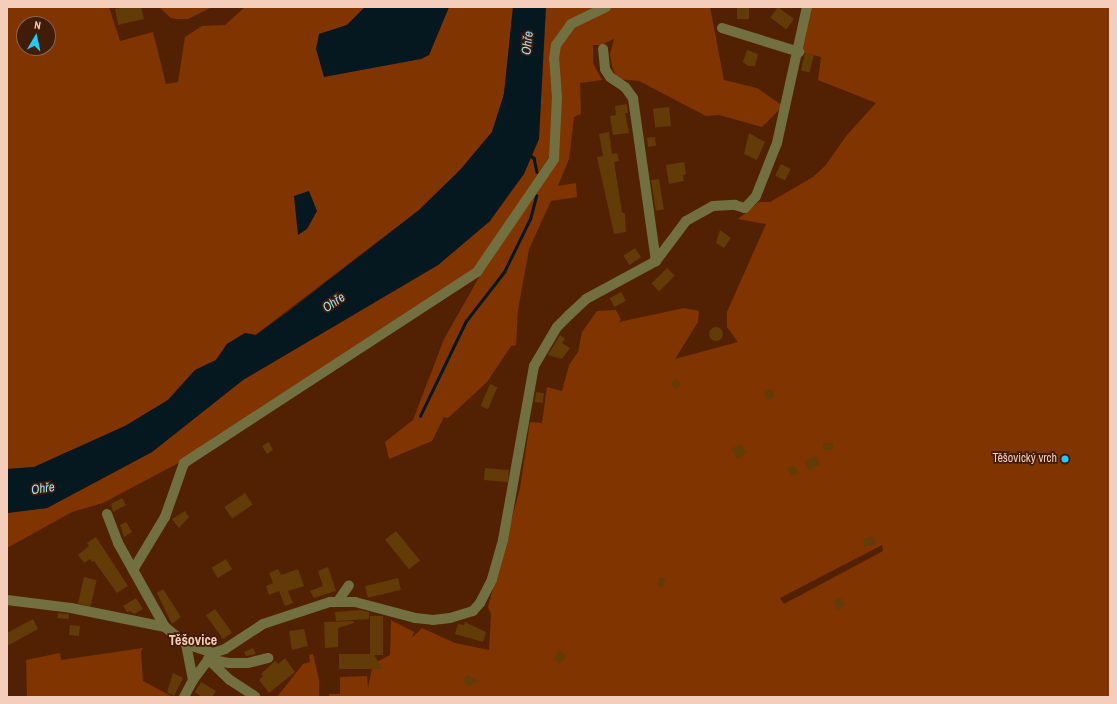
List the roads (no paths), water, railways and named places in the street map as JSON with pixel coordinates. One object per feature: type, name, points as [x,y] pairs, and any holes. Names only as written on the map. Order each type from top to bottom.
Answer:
[{"type":"street","points":[[133,570],[166,517],[184,463],[477,272],[554,159],[557,98],[554,58],[556,45],[571,24],[606,7]]},
{"type":"street","points":[[184,697],[193,680],[211,656],[263,624],[338,601],[355,602],[415,618],[433,620],[450,618],[473,611],[480,604],[492,579],[503,540],[534,366],[557,327],[586,299],[656,261],[686,221],[713,206],[735,205],[745,208],[756,196],[777,144],[799,52],[807,7]]},
{"type":"street","points":[[722,28],[799,52]]},
{"type":"street","points":[[603,49],[606,69],[610,77],[628,90],[633,98],[656,261]]},
{"type":"street","points":[[107,514],[118,543],[165,627],[186,644],[229,664],[248,663],[268,658]]},
{"type":"street","points":[[338,601],[349,585]]},
{"type":"street","points":[[7,600],[71,608],[165,627]]},
{"type":"street","points":[[186,644],[193,680]]},
{"type":"street","points":[[211,656],[230,680],[255,696]]},
{"type":"water","points":[[365,7],[449,7],[429,55],[421,59],[324,77],[316,49],[319,34],[347,25]]},
{"type":"water","name":"Ohře","points":[[513,7],[546,7],[539,139],[524,174],[490,221],[438,265],[243,380],[152,452],[47,508],[7,513],[7,469],[34,467],[125,426],[168,400],[195,370],[216,360],[227,344],[245,333],[256,335],[289,311],[419,210],[460,170],[492,132],[504,94]]},
{"type":"water","points":[[309,191],[317,211],[307,229],[298,235],[294,196]]},
{"type":"waterway","points":[[530,155],[534,158],[537,172]]},
{"type":"waterway","points":[[420,416],[466,321],[504,272],[530,219],[536,196]]},
{"type":"place","name":"Těšovický vrch","points":[[1065,459]]},
{"type":"district","name":"Těšovice","points":[[193,640]]}]
